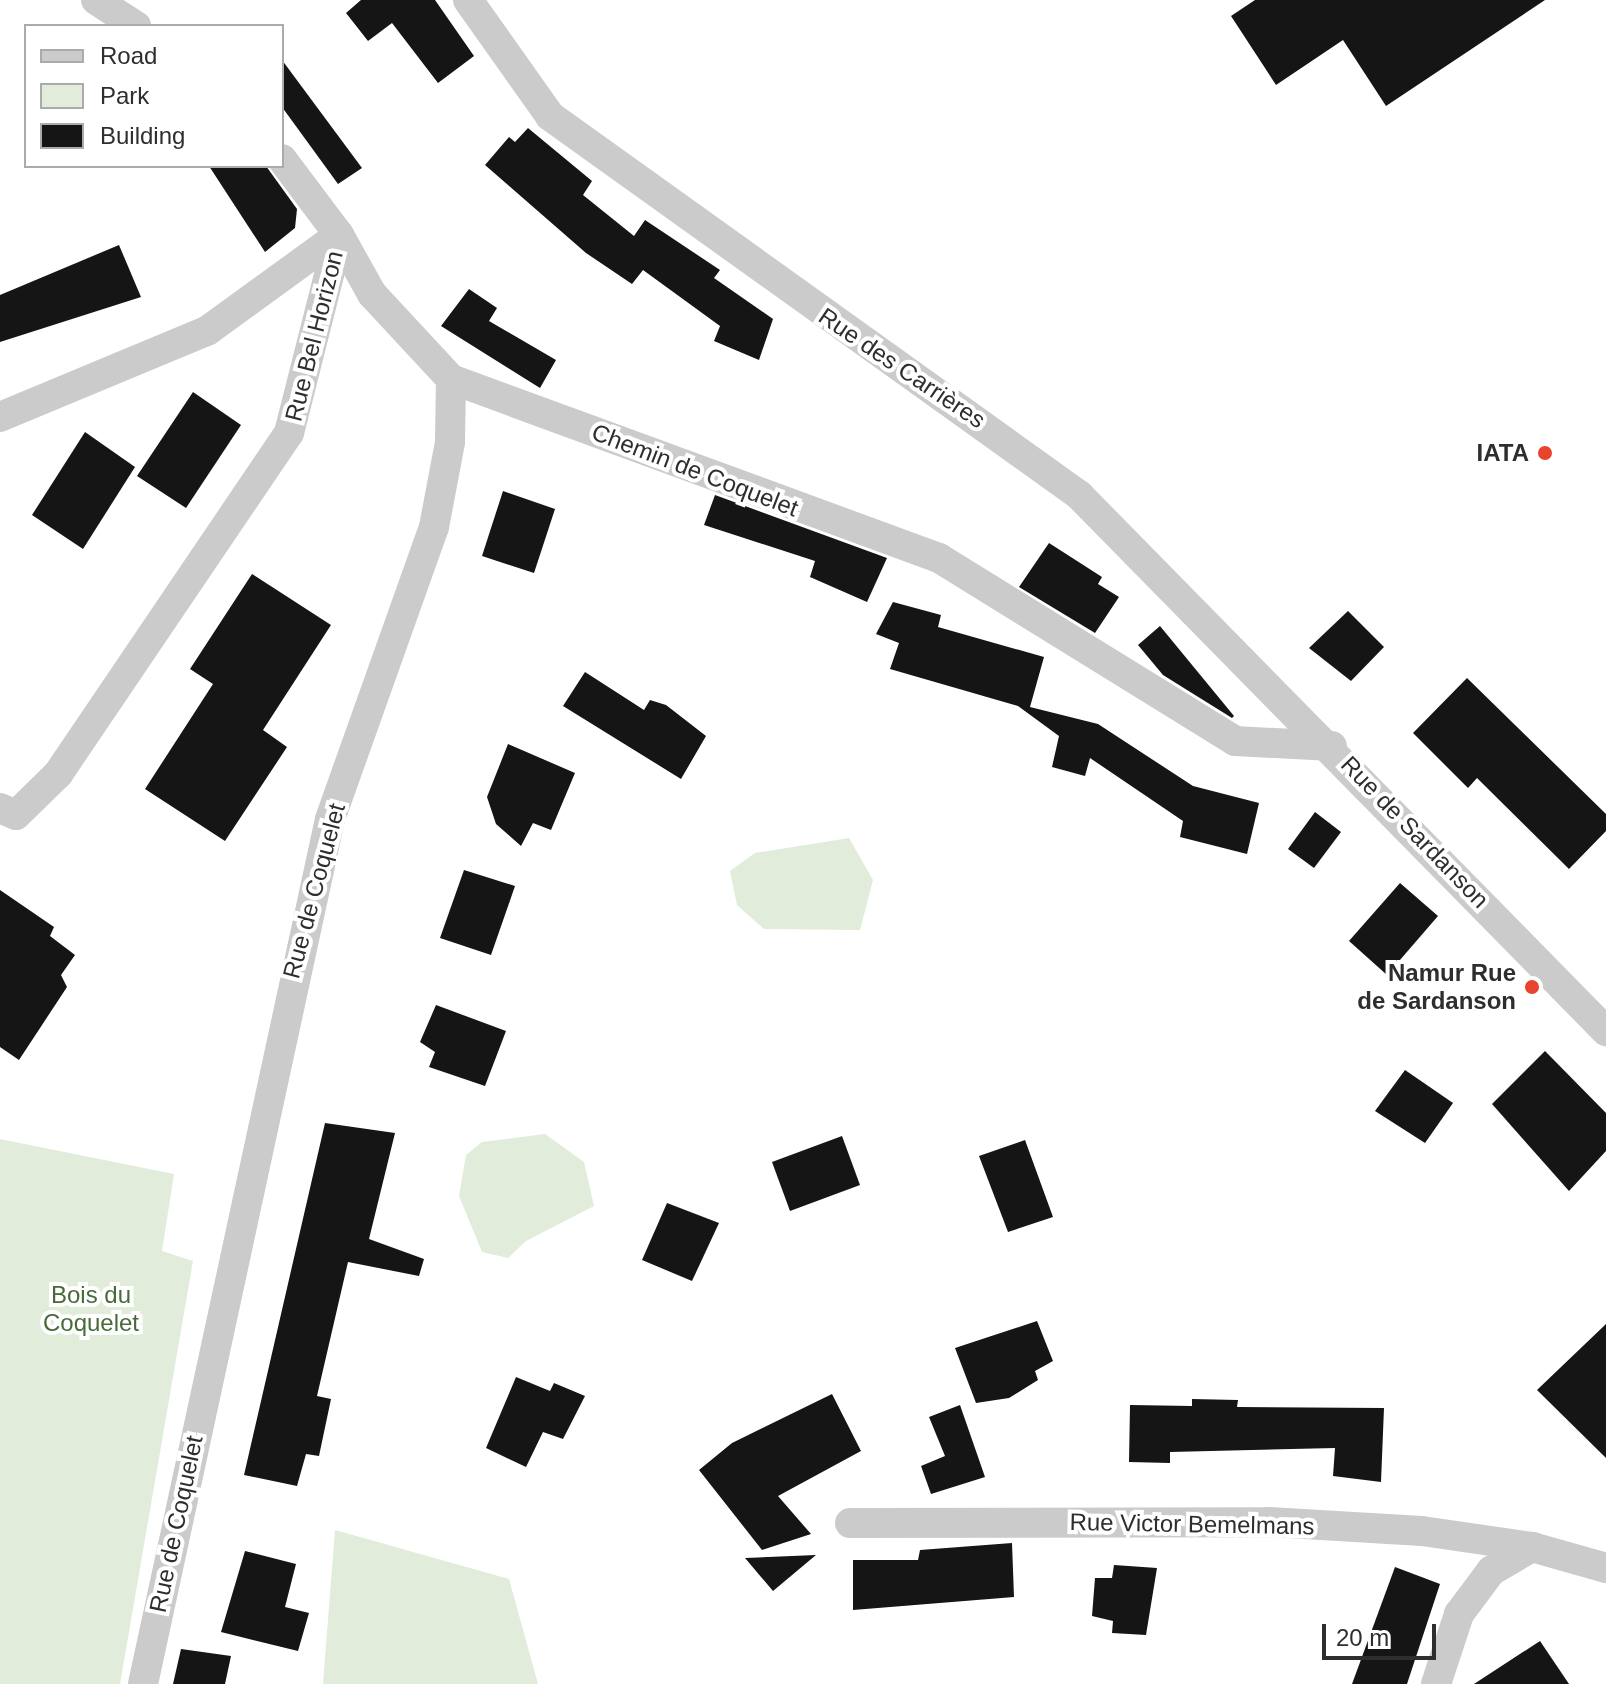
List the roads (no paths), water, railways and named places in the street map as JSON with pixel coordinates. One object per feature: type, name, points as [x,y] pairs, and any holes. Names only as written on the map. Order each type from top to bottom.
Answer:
[{"type":"street","points":[[96,0],[133,24]]},
{"type":"street","name":"Rue des Carrières","points":[[468,0],[550,116],[1079,495],[1332,746]]},
{"type":"street","points":[[284,162],[339,235],[372,294],[451,379]]},
{"type":"street","name":"Rue Bel Horizon","points":[[0,417],[207,331],[339,235]]},
{"type":"street","name":"Rue Bel Horizon","points":[[0,808],[16,815],[58,774],[289,433],[339,235]]},
{"type":"street","name":"Chemin de Coquelet","points":[[451,379],[939,558]]},
{"type":"street","name":"Rue de Coquelet","points":[[143,1684],[289,986],[330,819],[434,527],[450,442],[451,379]]},
{"type":"street","name":"Rue de Sardanson","points":[[939,558],[1235,741],[1332,746],[1606,1031]]},
{"type":"street","name":"Rue Victor Bemelmans","points":[[850,1523],[1269,1522],[1422,1531],[1532,1547],[1606,1568]]},
{"type":"street","points":[[1436,1684],[1459,1614],[1491,1571],[1532,1547]]},
{"type":"place","name":"IATA","points":[[1545,453]]},
{"type":"place","name":"Namur Rue de Sardanson","points":[[1532,987]]},
{"type":"park label","name":"Bois du Coquelet","points":[[91,1309]]}]
